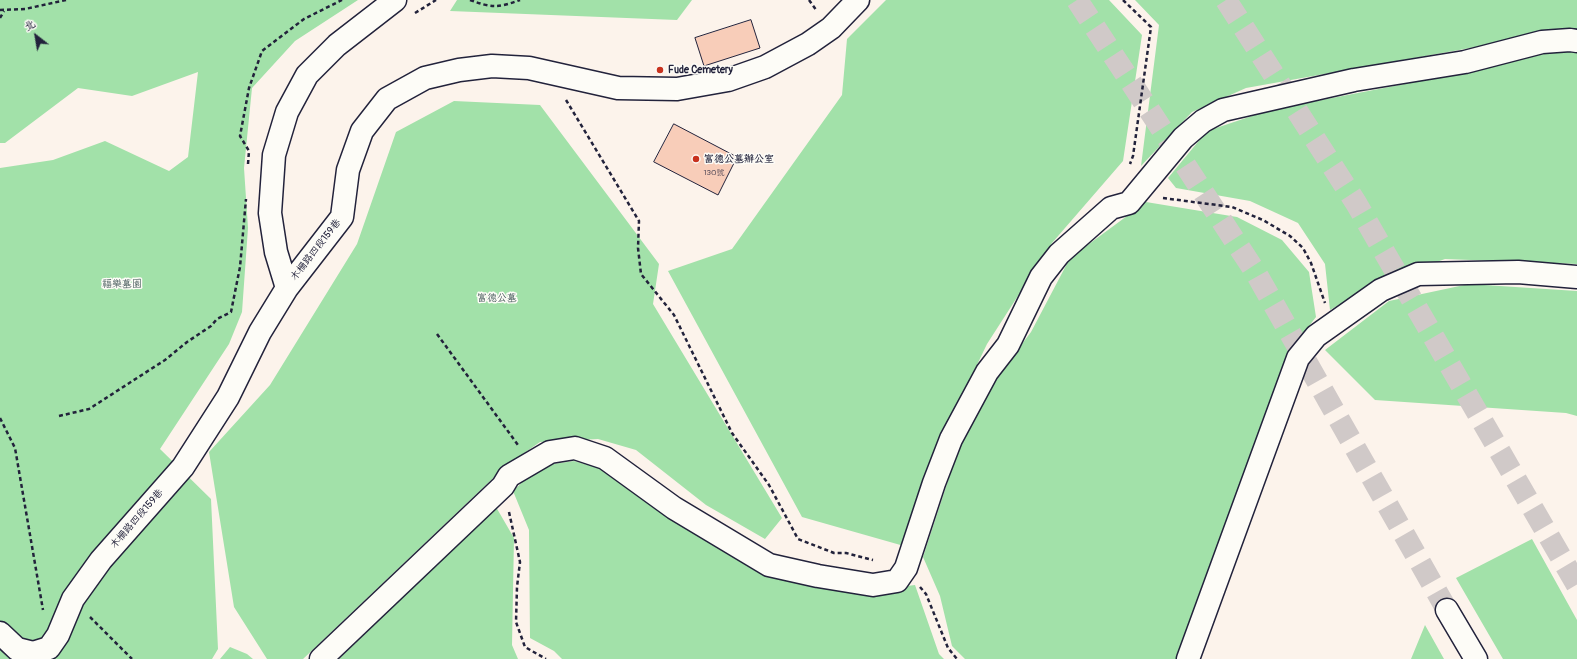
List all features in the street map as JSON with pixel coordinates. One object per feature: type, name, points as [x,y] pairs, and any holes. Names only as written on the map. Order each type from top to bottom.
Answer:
[{"type":"main road","points":[[287,288],[276,252],[270,213],[274,155],[287,112],[307,75],[337,45],[395,0]]},
{"type":"main road","name":"木柵路四段159巷","points":[[49,648],[58,635],[73,599],[101,560],[182,467],[228,397],[260,332],[287,288],[342,217],[348,170],[362,131],[387,99],[426,78],[460,70],[492,66],[529,68],[550,74],[618,88],[677,89],[728,80],[765,67],[808,44],[831,28],[858,0]]},
{"type":"main road","points":[[321,659],[503,486],[509,476],[550,452],[575,448],[605,458],[674,508],[769,565],[818,576],[873,585],[897,581],[906,568],[934,483],[951,440],[986,372],[1008,345],[1041,277],[1059,254],[1111,208],[1129,202],[1183,138],[1203,122],[1222,110],[1354,80],[1465,62],[1542,42],[1577,41]]},
{"type":"main road","points":[[1188,659],[1298,358],[1316,336],[1381,290],[1418,274],[1518,272],[1577,277]]},
{"type":"main road","points":[[1447,610],[1476,659]]},
{"type":"main road","points":[[0,633],[17,649],[34,653],[49,648]]},
{"type":"path","points":[[0,10],[25,9],[66,0]]},
{"type":"path","points":[[248,165],[249,151],[240,136],[249,88],[262,51],[304,19],[342,0]]},
{"type":"path","points":[[470,0],[482,5],[500,7],[520,0]]},
{"type":"path","points":[[1123,0],[1151,27],[1133,156],[1128,169]]},
{"type":"path","points":[[0,18],[4,10]]},
{"type":"path","points":[[550,74],[639,221],[638,248],[642,274],[674,315],[732,433],[769,485],[798,539],[834,553],[846,553],[906,568],[926,594],[948,648],[957,659]]},
{"type":"path","points":[[59,416],[89,409],[165,360],[187,342],[211,326],[217,319],[231,312],[240,267],[247,194]]},
{"type":"path","points":[[1136,194],[1232,208],[1263,220],[1290,236],[1303,248],[1311,263],[1333,324]]},
{"type":"path","points":[[437,334],[522,450]]},
{"type":"path","points":[[0,418],[15,448],[49,648]]},
{"type":"path","points":[[503,486],[520,562],[517,587],[516,622],[525,647],[546,659]]},
{"type":"path","points":[[73,599],[132,659]]},
{"type":"green space","name":"福樂墓園","points":[[0,0],[358,0],[295,41],[252,88],[244,168],[248,228],[242,312],[229,344],[160,449],[211,499],[218,649],[212,659],[0,659],[0,168],[53,160],[105,141],[169,171],[188,157],[198,72],[132,96],[78,88],[5,143],[0,143]]},
{"type":"green space","points":[[457,0],[692,0],[677,20],[450,11]]},
{"type":"green space","points":[[886,0],[1109,0],[1142,35],[1123,161],[1052,243],[987,344],[938,446],[904,546],[802,517],[668,271],[732,249],[842,95],[847,39]]},
{"type":"green space","points":[[1135,0],[1577,0],[1577,34],[1560,32],[1246,88],[1192,112],[1141,166],[1159,25]]},
{"type":"green space","points":[[1566,49],[1577,51],[1577,264],[1445,259],[1373,285],[1330,310],[1325,264],[1298,223],[1250,201],[1176,188],[1168,178],[1207,131],[1270,110],[1446,76]]},
{"type":"green space","name":"富德公墓","points":[[454,101],[540,105],[659,264],[653,304],[782,518],[765,539],[706,505],[636,450],[598,439],[540,442],[507,465],[303,659],[267,659],[234,607],[209,452],[270,385],[357,244],[396,132]]},
{"type":"green space","points":[[1146,202],[1237,217],[1282,240],[1309,272],[1316,317],[1292,348],[1176,659],[965,659],[952,646],[940,596],[923,557],[961,441],[1000,373],[1031,332],[1070,258]]},
{"type":"green space","points":[[1469,284],[1577,291],[1577,416],[1566,413],[1375,400],[1325,350],[1389,301]]},
{"type":"green space","points":[[574,461],[609,471],[749,563],[876,590],[915,585],[939,654],[944,659],[562,659],[554,651],[530,638],[529,530],[513,491],[539,466]]},
{"type":"green space","points":[[496,507],[514,538],[512,645],[518,659],[339,659]]},
{"type":"green space","points":[[1532,539],[1577,620],[1577,659],[1503,659],[1456,578]]},
{"type":"green space","points":[[1425,625],[1444,659],[1411,659]]},
{"type":"green space","points":[[230,647],[247,654],[253,659],[220,659]]},
{"type":"building","points":[[751,20],[760,48],[704,66],[695,38]]},
{"type":"building","name":"富德公墓辦公室","points":[[674,124],[737,157],[718,195],[654,162]]},
{"type":"tunnel","points":[[1077,0],[1256,273],[1447,610]]},
{"type":"tunnel","points":[[1226,0],[1356,203],[1577,585]]},
{"type":"place","name":"Fude Cemetery","points":[[660,70]]},
{"type":"place","name":"富德公墓辦公室","points":[[696,159]]}]
